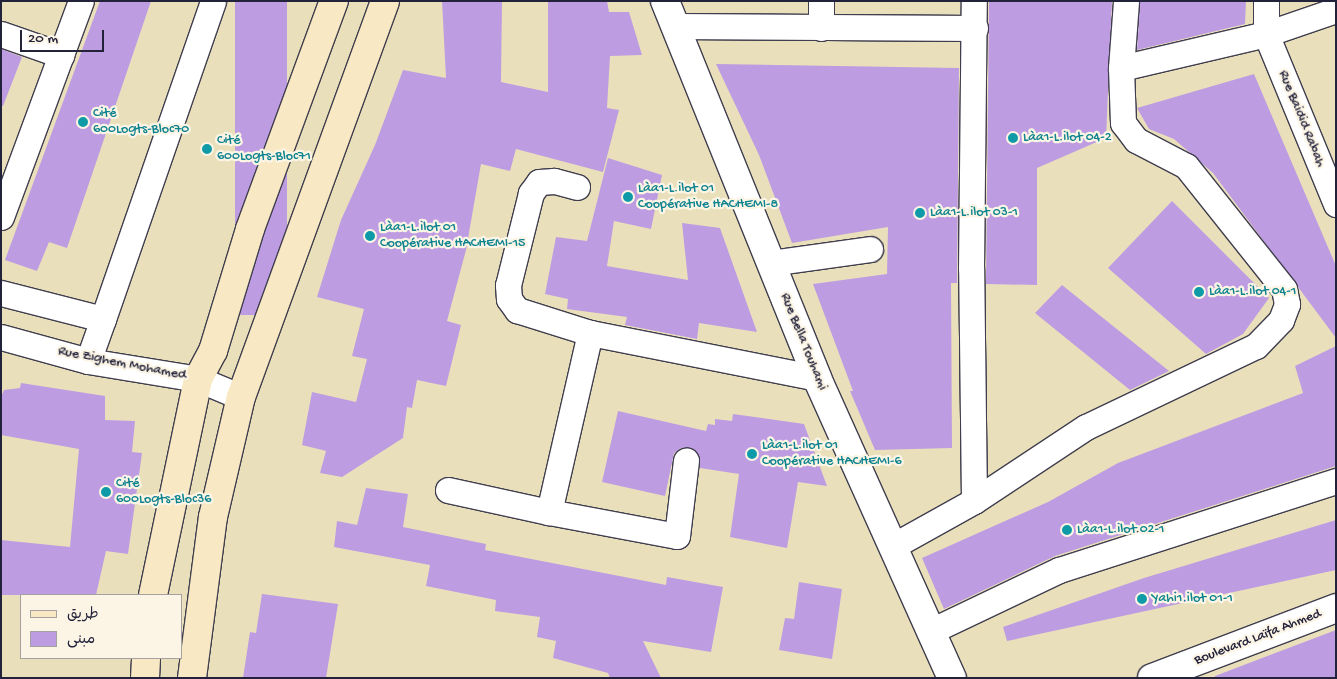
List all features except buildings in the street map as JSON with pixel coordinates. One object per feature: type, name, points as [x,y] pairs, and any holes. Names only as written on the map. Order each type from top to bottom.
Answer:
[{"type":"main road","points":[[153,594],[198,379],[213,351],[250,229],[334,1]]},
{"type":"main road","points":[[192,678],[213,517],[241,397],[385,1]]},
{"type":"main road","points":[[145,678],[146,659]]},
{"type":"street","points":[[1,217],[80,1]]},
{"type":"street","points":[[88,360],[213,1]]},
{"type":"street","name":"Rue Bella Touhami","points":[[665,1],[817,378],[952,678]]},
{"type":"street","points":[[821,1],[821,28]]},
{"type":"street","points":[[974,1],[971,268],[974,501]]},
{"type":"street","points":[[892,546],[974,501],[1086,426],[1256,346],[1282,320],[1287,304],[1284,289],[1186,166],[1136,140],[1123,123],[1121,68],[1126,1]]},
{"type":"street","points":[[1266,1],[1266,34]]},
{"type":"street","points":[[1121,68],[1266,34],[1336,10]]},
{"type":"street","points":[[675,26],[975,28]]},
{"type":"street","points":[[1,34],[61,55]]},
{"type":"street","name":"Rue Baidid Rabah","points":[[1266,34],[1336,204]]},
{"type":"street","points":[[577,187],[546,181],[539,182],[530,193],[508,285],[509,300],[517,310],[590,333],[817,378]]},
{"type":"street","points":[[770,262],[870,249]]},
{"type":"street","points":[[1,293],[103,319]]},
{"type":"street","points":[[549,512],[590,333]]},
{"type":"street","name":"Rue Zighem Mohamed","points":[[1,337],[88,360],[198,379],[241,397]]},
{"type":"street","points":[[448,490],[549,512],[676,536],[686,461]]},
{"type":"street","points":[[931,631],[1059,570],[1336,480]]},
{"type":"street","name":"Boulevard Laïfa Ahmed","points":[[1152,678],[1336,608]]},
{"type":"place","name":"Cité 600Logts-Bloc70","points":[[83,122]]},
{"type":"place","name":"Làa1-L.ilot 04-2","points":[[1013,138]]},
{"type":"place","name":"Cité 600Logts-Bloc71","points":[[207,149]]},
{"type":"place","name":"Làa1-L.ilot 01 Coopérative HACHEMI-8","points":[[628,197]]},
{"type":"place","name":"Làa1-L.ilot 03-1","points":[[920,213]]},
{"type":"place","name":"Làa1-L.ilot 01 Coopérative HACHEMI-15","points":[[370,236]]},
{"type":"place","name":"Làa1-L.ilot 04-1","points":[[1199,292]]},
{"type":"place","name":"Làa1-L.ilot 01 Coopérative HACHEMI-6","points":[[752,454]]},
{"type":"place","name":"Cité 600Logts-Bloc36","points":[[106,492]]},
{"type":"place","name":"Làa1-L.ilot 02-1","points":[[1067,530]]},
{"type":"place","name":"Yahi1.ilot 01-1","points":[[1142,599]]}]
